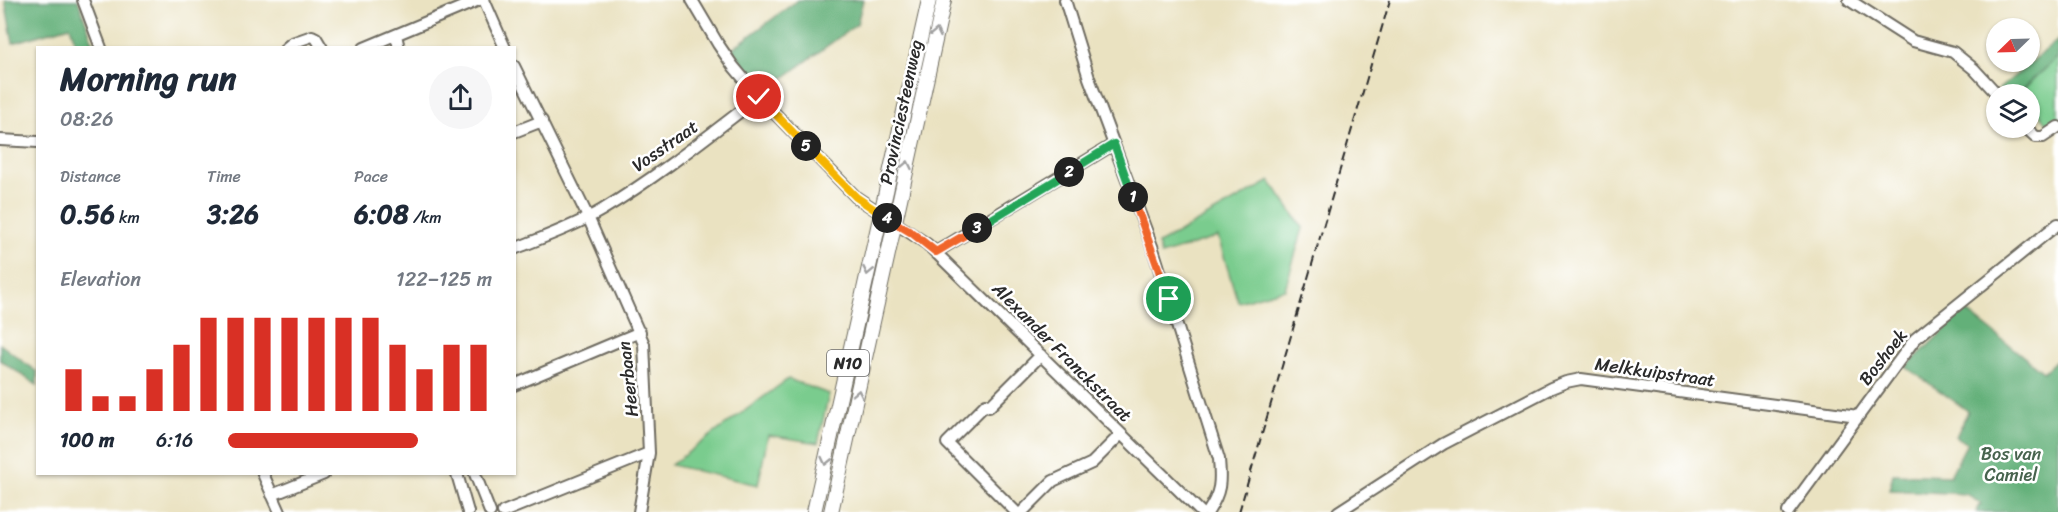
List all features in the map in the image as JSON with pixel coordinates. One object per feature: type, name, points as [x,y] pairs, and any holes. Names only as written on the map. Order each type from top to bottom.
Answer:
[{"type":"main road","name":"Provinciesteenweg","points":[[814,512],[929,0]]},
{"type":"main road","name":"Provinciesteenweg","points":[[831,512],[944,0]]},
{"type":"street","points":[[83,0],[100,46]]},
{"type":"street","points":[[368,46],[479,0]]},
{"type":"street","points":[[484,0],[505,46]]},
{"type":"street","name":"Alexander Franckstraat","points":[[692,0],[718,44],[759,97],[856,197],[927,243],[1201,512]]},
{"type":"street","points":[[1065,0],[1086,69],[1152,249],[1219,459],[1221,484],[1218,498],[1208,512]]},
{"type":"street","points":[[1849,0],[1913,40],[1953,52],[1988,84]]},
{"type":"street","points":[[396,35],[399,46]]},
{"type":"street","points":[[288,46],[312,36],[321,46]]},
{"type":"street","name":"Heerbaan","points":[[516,70],[588,217],[644,344],[649,453],[639,512]]},
{"type":"street","name":"Vosstraat","points":[[516,248],[588,217],[674,161],[759,97]]},
{"type":"street","points":[[516,131],[542,121]]},
{"type":"street","points":[[2040,138],[2058,128]]},
{"type":"street","points":[[0,140],[36,142]]},
{"type":"street","points":[[936,252],[1114,144]]},
{"type":"street","name":"Boshoek","points":[[1788,512],[1915,339],[2058,224]]},
{"type":"street","points":[[516,384],[640,332]]},
{"type":"street","points":[[1016,512],[947,443],[986,404],[989,407],[1041,355]]},
{"type":"street","name":"Melkkuipstraat","points":[[1338,512],[1443,444],[1551,388],[1581,379],[1858,416]]},
{"type":"street","points":[[1022,512],[1053,481],[1092,463],[1121,434]]},
{"type":"street","points":[[503,512],[649,453]]},
{"type":"street","points":[[264,475],[280,512]]},
{"type":"street","points":[[272,495],[322,475]]},
{"type":"street","points":[[457,475],[468,512]]},
{"type":"street","points":[[476,475],[490,512]]},
{"type":"green space","points":[[5,0],[78,0],[94,46],[76,46],[70,26],[13,43]]},
{"type":"green space","points":[[798,0],[863,0],[857,24],[763,93],[732,49]]},
{"type":"green space","points":[[2058,40],[2058,57],[2028,84],[2005,84],[2019,72],[2040,72],[2040,55]]},
{"type":"green space","points":[[2058,57],[2058,123],[2051,128],[2040,114],[2040,84],[2029,84]]},
{"type":"green space","points":[[1270,181],[1303,228],[1285,289],[1238,302],[1218,237],[1161,255],[1158,244]]},
{"type":"green space","name":"Bos van Camiel","points":[[1965,310],[2043,372],[2058,359],[2058,512],[1976,512],[1981,504],[1966,494],[1889,490],[1893,474],[1950,476],[1967,443],[1956,437],[1968,411],[1906,367]]},
{"type":"green space","points":[[0,344],[36,371],[36,384],[0,360]]},
{"type":"green space","points":[[788,379],[829,394],[818,443],[768,435],[758,485],[671,465]]},
{"type":"railway","points":[[1239,512],[1390,0]]},
{"type":"route","points":[[759,97],[856,197],[927,243],[936,252],[1114,144],[1169,299]]}]
